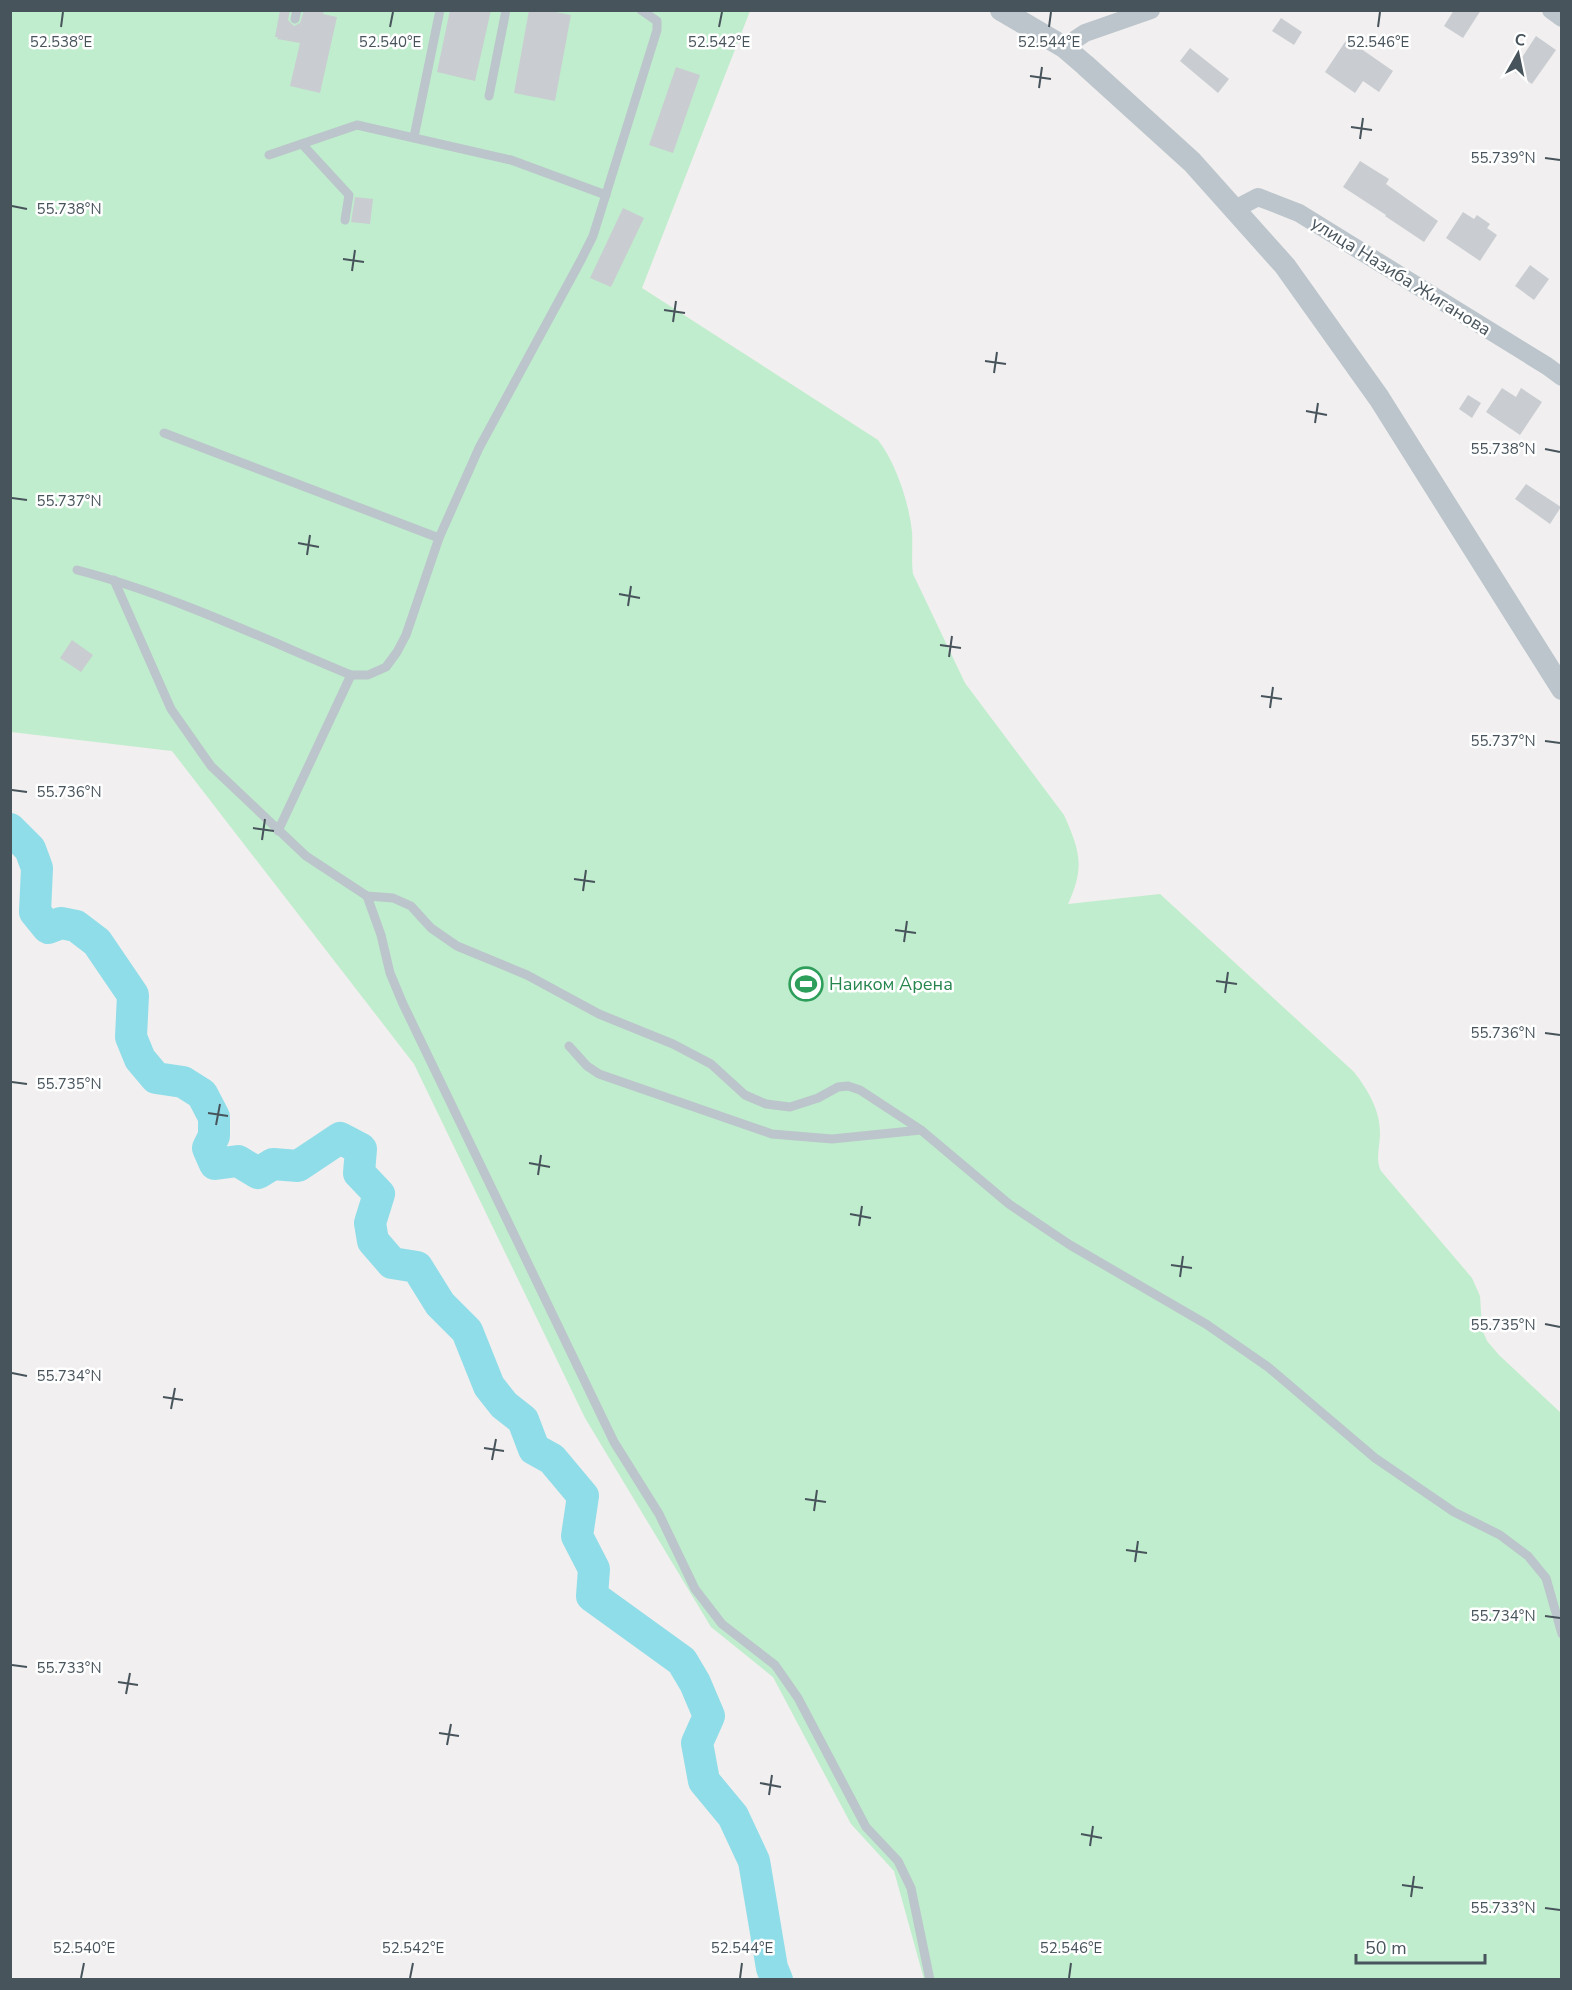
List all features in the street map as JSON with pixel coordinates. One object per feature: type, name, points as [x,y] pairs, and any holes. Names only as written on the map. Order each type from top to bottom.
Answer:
[{"type":"street","points":[[1001,10],[1064,47],[1192,162],[1285,266],[1379,398],[1562,690]]},
{"type":"street","points":[[1064,47],[1085,33],[1151,10]]},
{"type":"street","points":[[1551,10],[1562,18]]},
{"type":"street","name":"улица Назиба Жиганова","points":[[1234,209],[1258,197],[1299,213],[1562,377]]},
{"type":"lane","points":[[414,137],[440,10]]},
{"type":"lane","points":[[489,96],[506,10]]},
{"type":"lane","points":[[77,570],[151,592],[351,675],[368,675],[386,667],[406,635],[439,538],[479,448],[593,236],[657,30],[657,21],[642,10]]},
{"type":"lane","points":[[269,155],[357,125],[511,160],[606,195]]},
{"type":"lane","points":[[302,144],[349,195],[345,220]]},
{"type":"lane","points":[[164,433],[439,538]]},
{"type":"lane","points":[[114,580],[171,709],[211,766],[306,856],[367,896],[393,898],[411,906],[431,928],[457,946],[527,975],[599,1014],[673,1044],[711,1064],[745,1095],[766,1104],[790,1107],[818,1098],[838,1087],[848,1086],[860,1090],[921,1130],[1009,1204],[1070,1245],[1206,1324],[1268,1367],[1375,1458],[1454,1512],[1500,1534],[1528,1556],[1546,1578],[1562,1634]]},
{"type":"lane","points":[[278,831],[351,675]]},
{"type":"lane","points":[[367,896],[381,935],[390,973],[403,1004],[614,1442],[659,1515],[695,1589],[722,1624],[776,1665],[798,1698],[866,1827],[898,1861],[911,1888],[930,1980]]},
{"type":"lane","points":[[569,1046],[587,1066],[599,1074],[772,1134],[832,1139],[921,1130]]},
{"type":"green space","name":"Наиком Арена","points":[[11,11],[750,11],[642,288],[878,440],[896,472],[908,509],[912,532],[913,574],[965,683],[1064,815],[1074,839],[1078,859],[1077,880],[1068,904],[1160,894],[1354,1072],[1368,1093],[1378,1116],[1380,1133],[1378,1157],[1381,1171],[1472,1278],[1480,1296],[1482,1329],[1487,1341],[1561,1413],[1561,1979],[924,1979],[894,1871],[851,1824],[773,1677],[711,1627],[585,1418],[414,1064],[172,751],[11,732]]},
{"type":"building","points":[[280,10],[290,10],[288,20],[294,26],[300,23],[304,10],[324,10],[323,14],[337,17],[320,93],[290,86],[300,43],[275,37]]},
{"type":"building","points":[[450,10],[491,10],[475,81],[437,72]]},
{"type":"building","points":[[529,10],[545,10],[571,15],[555,101],[514,93]]},
{"type":"building","points":[[1454,10],[1481,10],[1463,38],[1444,26]]},
{"type":"building","points":[[1281,18],[1302,32],[1294,45],[1272,31]]},
{"type":"building","points":[[1536,36],[1556,50],[1532,84],[1513,71]]},
{"type":"building","points":[[1347,39],[1393,71],[1379,92],[1363,81],[1355,93],[1325,72]]},
{"type":"building","points":[[1190,48],[1229,79],[1218,93],[1180,61]]},
{"type":"building","points":[[676,67],[700,75],[673,153],[649,145]]},
{"type":"building","points":[[1360,161],[1389,179],[1386,184],[1438,221],[1424,242],[1343,187]]},
{"type":"building","points":[[355,197],[373,199],[370,224],[351,222]]},
{"type":"building","points":[[623,208],[644,218],[611,287],[590,278]]},
{"type":"building","points":[[1463,212],[1474,219],[1477,215],[1490,224],[1487,228],[1497,235],[1480,261],[1446,238]]},
{"type":"building","points":[[1530,265],[1549,279],[1534,300],[1515,286]]},
{"type":"building","points":[[1502,388],[1516,397],[1521,388],[1542,402],[1520,435],[1486,412]]},
{"type":"building","points":[[1468,395],[1481,403],[1472,418],[1459,409]]},
{"type":"building","points":[[1526,484],[1561,507],[1550,524],[1515,499]]},
{"type":"building","points":[[72,640],[93,655],[81,672],[60,658]]},
{"type":"waterway","points":[[10,829],[30,849],[37,868],[35,912],[48,928],[61,923],[76,926],[97,942],[133,995],[131,1037],[140,1059],[156,1078],[183,1082],[202,1094],[214,1117],[214,1136],[208,1148],[215,1164],[238,1161],[258,1173],[273,1164],[298,1166],[340,1138],[361,1149],[359,1173],[379,1194],[370,1223],[373,1241],[392,1263],[417,1267],[440,1304],[467,1331],[489,1386],[504,1405],[523,1420],[534,1449],[552,1459],[583,1496],[577,1536],[594,1569],[592,1596],[682,1661],[695,1683],[709,1716],[697,1743],[704,1781],[733,1816],[754,1861],[772,1968],[777,1980]]},
{"type":"place","name":"Наиком Арена","points":[[806,984]]}]
